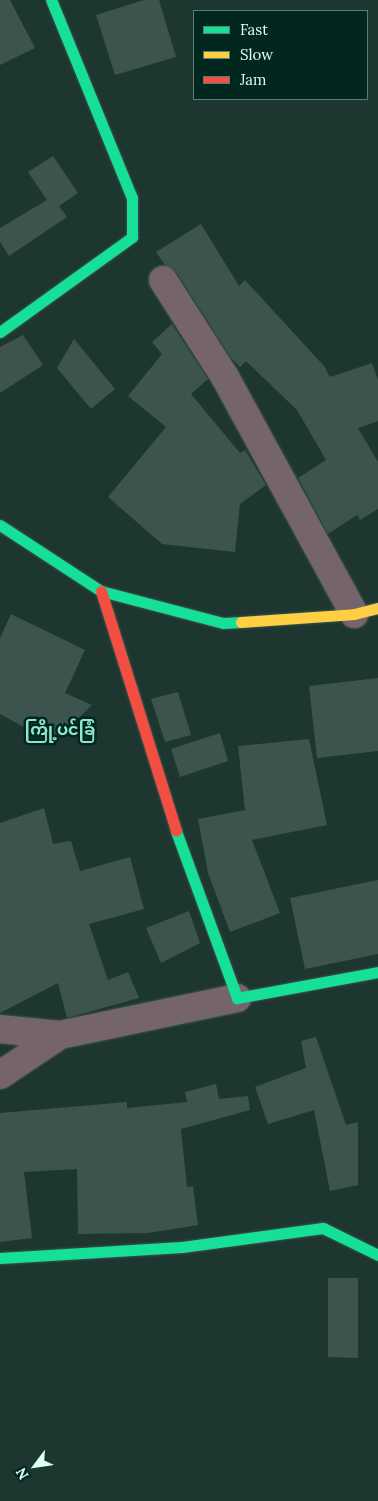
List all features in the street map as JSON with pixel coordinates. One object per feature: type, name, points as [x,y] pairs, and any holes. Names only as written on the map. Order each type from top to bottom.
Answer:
[{"type":"main road","points":[[0,332],[132,237],[132,198],[51,0]]},
{"type":"main road","points":[[0,525],[101,591],[223,623],[366,611]]},
{"type":"main road","points":[[101,591],[176,831],[237,998],[378,972]]},
{"type":"main road","points":[[0,1258],[182,1246],[322,1228],[378,1255]]},
{"type":"street","points":[[163,280],[225,377],[366,611]]},
{"type":"street","points":[[0,1029],[60,1035],[237,998]]},
{"type":"street","points":[[0,1075],[60,1035]]},
{"type":"building","points":[[0,0],[10,0],[35,48],[0,65]]},
{"type":"building","points":[[144,0],[159,0],[176,57],[115,75],[96,15]]},
{"type":"building","points":[[53,156],[78,193],[59,206],[67,217],[9,256],[0,242],[0,228],[47,200],[28,172]]},
{"type":"building","points":[[201,224],[239,286],[245,280],[324,366],[330,377],[372,363],[378,380],[378,421],[358,428],[378,462],[378,509],[360,520],[357,515],[328,534],[298,478],[326,460],[297,410],[246,361],[240,367],[231,358],[176,272],[165,265],[156,252]]},
{"type":"building","points":[[172,324],[208,379],[191,394],[240,453],[245,450],[266,485],[240,504],[235,552],[162,544],[108,497],[166,427],[128,396],[162,354],[152,342]]},
{"type":"building","points":[[23,335],[43,365],[0,393],[0,347]]},
{"type":"building","points":[[74,339],[115,389],[91,409],[57,368]]},
{"type":"building","points":[[11,614],[85,650],[65,693],[92,705],[53,743],[0,714],[0,638]]},
{"type":"building","points":[[378,678],[378,751],[317,758],[309,686]]},
{"type":"building","points":[[178,692],[191,735],[165,742],[151,699]]},
{"type":"building","points":[[220,733],[228,761],[180,777],[171,749]]},
{"type":"building","points":[[309,739],[327,825],[252,840],[280,913],[230,932],[208,873],[198,819],[245,810],[238,746]]},
{"type":"building","points":[[44,808],[53,844],[71,841],[80,871],[130,857],[144,909],[89,924],[108,980],[128,972],[139,998],[67,1018],[58,983],[0,1013],[0,823]]},
{"type":"building","points":[[378,880],[378,954],[305,969],[290,898]]},
{"type":"building","points":[[189,911],[200,943],[161,963],[146,928]]},
{"type":"building","points":[[316,1037],[346,1125],[358,1122],[358,1185],[330,1191],[314,1110],[268,1124],[255,1087],[306,1068],[301,1041]]},
{"type":"building","points":[[216,1084],[219,1099],[248,1096],[250,1110],[181,1129],[187,1187],[193,1186],[198,1225],[148,1233],[78,1234],[77,1169],[24,1172],[32,1238],[0,1242],[0,1113],[127,1102],[127,1108],[187,1102],[185,1092]]},
{"type":"building","points":[[328,1278],[358,1278],[358,1358],[328,1357]]},
{"type":"traffic: fast","points":[[0,332],[132,237],[132,198],[51,0]]},
{"type":"traffic: fast","points":[[0,525],[101,591],[223,623],[241,622]]},
{"type":"traffic: fast","points":[[176,831],[237,998],[378,972]]},
{"type":"traffic: fast","points":[[0,1258],[182,1247],[323,1228],[378,1255]]},
{"type":"traffic: slow","points":[[241,622],[354,614],[378,608]]},
{"type":"traffic: jam","points":[[101,591],[176,831]]},
{"type":"district","name":"ကြို့ပင်ခြံ","points":[[60,729]]}]
